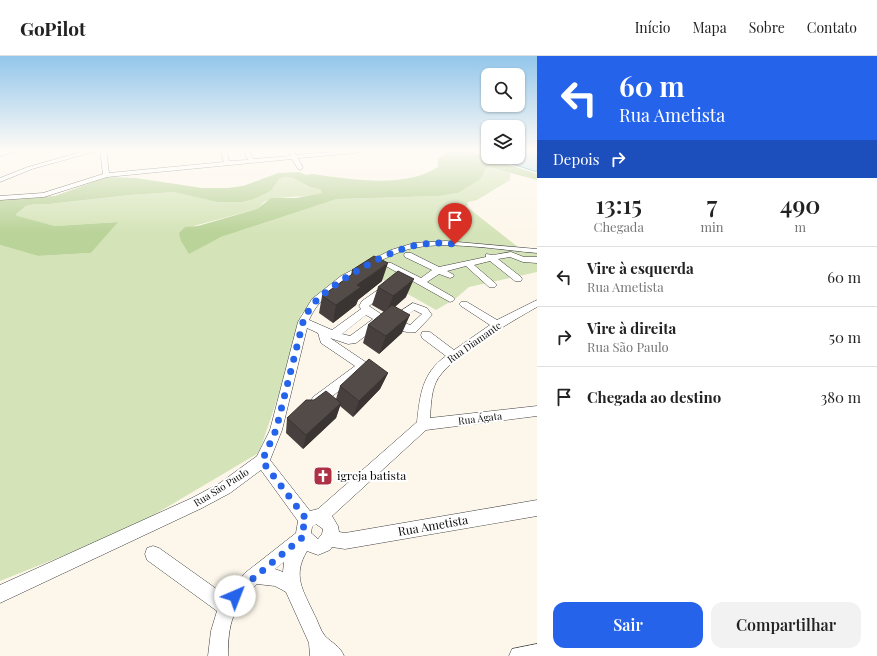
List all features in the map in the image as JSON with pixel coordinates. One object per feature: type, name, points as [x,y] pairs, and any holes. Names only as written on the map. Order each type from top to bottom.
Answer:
[{"type":"street","points":[[0,198],[44,195],[100,177]]},
{"type":"street","name":"Rua São Paulo","points":[[2,594],[198,503],[225,488],[262,461],[276,430],[303,322],[308,311],[316,301],[333,287],[366,266],[390,253],[404,248],[431,243],[446,243],[534,257]]},
{"type":"street","points":[[443,249],[482,252],[492,258],[518,279]]},
{"type":"street","points":[[408,254],[450,275]]},
{"type":"street","points":[[421,282],[438,270],[511,254],[534,257],[533,269]]},
{"type":"street","points":[[467,263],[492,285]]},
{"type":"street","points":[[388,265],[450,299]]},
{"type":"street","points":[[385,289],[364,306],[366,310],[380,319],[394,321]]},
{"type":"street","name":"Rua Diamante","points":[[423,425],[426,396],[431,380],[440,366],[497,325],[537,303]]},
{"type":"street","points":[[464,304],[497,325]]},
{"type":"street","points":[[366,310],[323,336],[325,340],[373,374]]},
{"type":"street","points":[[303,322],[328,333],[352,340],[380,319]]},
{"type":"street","points":[[426,335],[454,356]]},
{"type":"street","points":[[306,410],[363,366]]},
{"type":"street","name":"Rua Ágata","points":[[423,425],[537,411]]},
{"type":"street","points":[[218,656],[218,640],[227,608],[239,591],[423,425]]},
{"type":"street","points":[[262,461],[309,528],[310,544],[316,546],[326,544],[330,539],[330,528],[328,523],[309,528],[297,550],[291,570],[292,586],[319,649],[334,656]]},
{"type":"street","name":"Rua Ametista","points":[[330,539],[345,541],[537,508]]},
{"type":"street","points":[[153,554],[227,608]]},
{"type":"street","points":[[255,576],[274,576],[284,580],[292,586]]},
{"type":"street","points":[[519,656],[537,652]]},
{"type":"green space","points":[[107,177],[136,178],[202,188],[228,188],[243,186],[267,177],[285,177],[279,179],[271,191],[254,199],[241,202],[218,202],[174,192],[26,206],[16,214],[17,216],[55,226],[118,222],[91,253],[38,256],[0,245],[0,199],[55,196]]},
{"type":"green space","points":[[285,177],[291,177],[310,187],[321,190],[322,193],[315,195],[277,198],[263,203],[257,209],[190,227],[190,252],[221,237],[337,199],[439,196],[458,193],[482,177],[510,177],[510,180],[477,200],[468,202],[467,207],[523,251],[537,252],[537,272],[469,287],[455,299],[436,310],[369,272],[321,293],[301,314],[282,385],[261,447],[257,454],[130,529],[0,581],[0,245],[38,256],[91,253],[117,222],[55,226],[17,217],[16,214],[26,206],[35,204],[49,204],[130,195],[174,192],[254,199],[271,191],[279,179]]},
{"type":"green space","points":[[291,177],[335,177],[376,181],[413,177],[482,177],[458,193],[439,196],[337,199],[221,237],[189,254],[181,241],[179,233],[185,227],[198,226],[257,209],[271,198],[296,198],[322,193],[321,190],[310,187]]},
{"type":"green space","points":[[526,177],[537,177],[537,180]]},
{"type":"building","points":[[374,256],[388,263],[357,285],[361,287],[336,305],[322,296],[355,272],[352,270]]},
{"type":"building","points":[[398,271],[414,279],[393,296],[378,287]]},
{"type":"building","points":[[392,305],[410,315],[386,336],[368,325]]},
{"type":"building","points":[[369,359],[388,373],[359,401],[340,386]]},
{"type":"building","points":[[326,391],[341,403],[306,435],[287,418],[306,400],[314,400]]},
{"type":"place","name":"igreja batista","points":[[323,476]]},
{"type":"route","points":[[235,596],[244,586],[304,536],[303,528],[307,520],[262,461],[276,430],[303,322],[308,311],[316,301],[333,287],[390,253],[404,248],[431,243],[455,244]]}]
